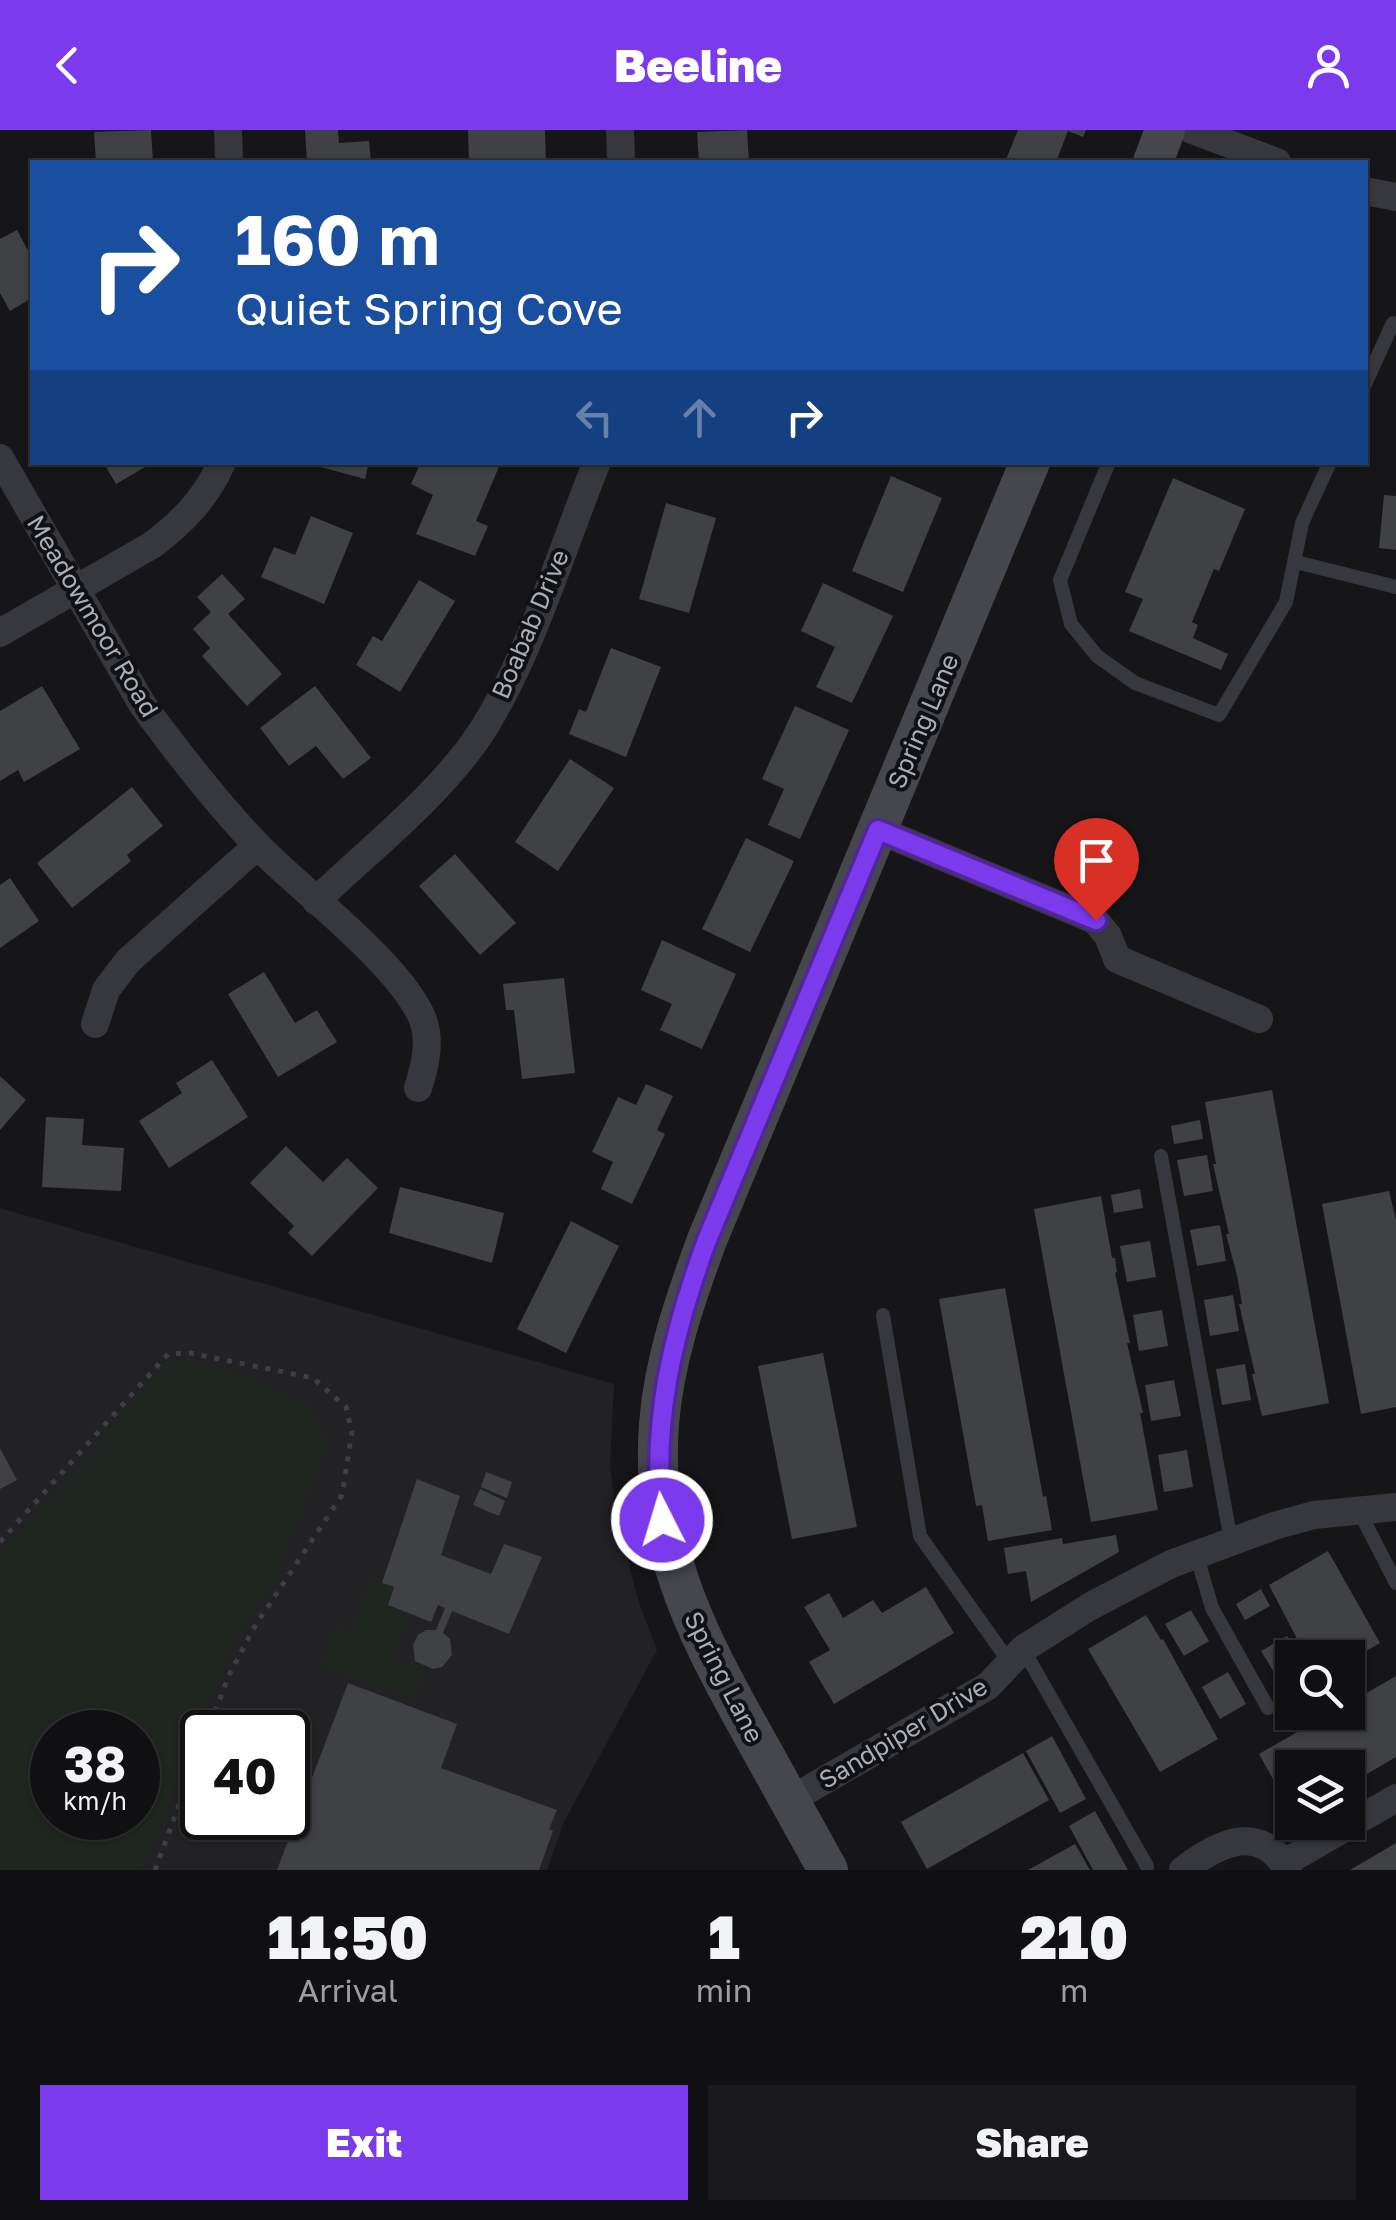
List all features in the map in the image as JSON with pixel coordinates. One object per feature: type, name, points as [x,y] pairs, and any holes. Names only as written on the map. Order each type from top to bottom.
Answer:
[{"type":"street","points":[[228,130],[229,160]]},
{"type":"street","points":[[620,130],[621,160]]},
{"type":"street","points":[[1154,160],[1165,130]]},
{"type":"street","points":[[1192,130],[1272,160]]},
{"type":"street","points":[[1368,192],[1396,197]]},
{"type":"street","name":"Meadowmoor Road","points":[[0,458],[142,704],[257,846],[404,989],[424,1021],[427,1058],[418,1088]]},
{"type":"street","points":[[0,633],[172,530],[197,506],[220,465]]},
{"type":"street","name":"Boabab Drive","points":[[316,901],[438,784],[480,733],[512,678],[596,465]]},
{"type":"street","name":"Spring Lane","points":[[828,1870],[706,1650],[674,1573],[659,1493],[660,1420],[670,1355],[707,1240],[1029,465]]},
{"type":"street","points":[[878,830],[1096,920],[1117,959],[1259,1019]]},
{"type":"street","points":[[94,1024],[106,990],[128,961],[257,846]]},
{"type":"street","name":"Sandpiper Drive","points":[[790,1800],[988,1686],[1016,1656],[1088,1607],[1196,1553],[1314,1515],[1396,1507]]},
{"type":"street","points":[[1183,1870],[1214,1847],[1234,1841],[1267,1849],[1286,1867],[1396,1798]]},
{"type":"lane","points":[[1368,377],[1392,322]]},
{"type":"lane","points":[[1108,465],[1060,580],[1071,624],[1084,644],[1134,683],[1218,715],[1286,602],[1302,523],[1329,465]]},
{"type":"lane","points":[[1296,562],[1396,587]]},
{"type":"lane","points":[[1161,1156],[1231,1540]]},
{"type":"lane","points":[[884,1315],[920,1536],[1016,1656],[1148,1866]]},
{"type":"lane","points":[[1358,1509],[1396,1583]]},
{"type":"lane","points":[[1196,1553],[1212,1608],[1268,1708]]},
{"type":"path","points":[[0,1542],[168,1354],[190,1353],[313,1378],[346,1408],[352,1432],[342,1495],[255,1626],[230,1672],[215,1710]]},
{"type":"path","points":[[155,1870],[180,1802]]},
{"type":"shaded area","points":[[0,1208],[614,1384],[610,1465],[616,1515],[639,1603],[657,1650],[564,1822],[547,1870],[0,1870]]},
{"type":"shaded area","points":[[181,1359],[247,1377],[311,1407],[328,1442],[273,1585],[232,1643],[206,1710],[180,1710],[180,1776],[160,1827],[160,1710],[30,1710],[30,1840],[155,1840],[143,1870],[0,1870],[0,1554],[168,1360]]},
{"type":"shaded area","points":[[369,1579],[394,1587],[388,1605],[409,1612],[393,1660],[424,1672],[415,1700],[322,1666],[334,1627],[353,1633]]},
{"type":"building","points":[[151,130],[153,160],[96,160],[94,132]]},
{"type":"building","points":[[305,130],[338,130],[339,143],[369,141],[371,160],[307,160]]},
{"type":"building","points":[[468,130],[545,130],[546,160],[469,160]]},
{"type":"building","points":[[747,130],[749,160],[699,160],[697,132]]},
{"type":"building","points":[[1018,130],[1086,130],[1083,137],[1068,131],[1057,160],[1006,160]]},
{"type":"building","points":[[17,230],[30,254],[30,299],[10,311],[0,293],[0,239]]},
{"type":"building","points":[[105,465],[149,465],[116,484]]},
{"type":"building","points":[[313,465],[368,465],[365,479]]},
{"type":"building","points":[[420,465],[500,465],[476,521],[488,526],[475,556],[416,534],[433,495],[411,484]]},
{"type":"building","points":[[891,476],[942,498],[903,592],[852,571]]},
{"type":"building","points":[[1173,478],[1245,509],[1192,622],[1198,625],[1193,638],[1228,654],[1221,670],[1129,631],[1143,599],[1125,592]]},
{"type":"building","points":[[1384,495],[1396,496],[1396,550],[1379,548]]},
{"type":"building","points":[[666,503],[716,518],[689,613],[639,599]]},
{"type":"building","points":[[311,516],[353,533],[324,604],[261,577],[274,547],[295,555]]},
{"type":"building","points":[[222,574],[245,599],[228,614],[282,674],[247,706],[202,656],[210,648],[193,629],[211,612],[197,597]]},
{"type":"building","points":[[419,580],[455,601],[400,692],[356,665],[373,636],[382,641]]},
{"type":"building","points":[[823,583],[893,616],[852,703],[816,687],[835,647],[801,631]]},
{"type":"building","points":[[611,648],[661,667],[626,757],[569,734],[579,709],[586,712]]},
{"type":"building","points":[[42,686],[80,749],[24,782],[18,770],[0,781],[0,711]]},
{"type":"building","points":[[315,686],[371,758],[343,779],[316,746],[289,766],[260,728]]},
{"type":"building","points":[[795,706],[849,730],[800,839],[768,825],[784,789],[762,779]]},
{"type":"building","points":[[570,759],[614,788],[558,871],[515,842]]},
{"type":"building","points":[[132,787],[163,826],[127,855],[131,861],[72,908],[37,863]]},
{"type":"building","points":[[746,838],[794,861],[750,952],[702,929]]},
{"type":"building","points":[[455,854],[516,923],[480,955],[419,886]]},
{"type":"building","points":[[10,878],[39,921],[0,948],[0,885]]},
{"type":"building","points":[[662,940],[736,974],[702,1049],[660,1030],[672,1004],[641,990]]},
{"type":"building","points":[[264,972],[295,1023],[317,1010],[337,1042],[278,1077],[228,994]]},
{"type":"building","points":[[564,978],[575,1073],[522,1079],[514,1010],[506,1010],[503,984]]},
{"type":"building","points":[[212,1060],[248,1117],[169,1168],[139,1121],[182,1093],[176,1083]]},
{"type":"building","points":[[0,1076],[26,1100],[0,1130]]},
{"type":"building","points":[[646,1084],[673,1096],[657,1130],[665,1134],[632,1204],[601,1189],[613,1162],[592,1152],[618,1097],[636,1105]]},
{"type":"building","points":[[1272,1090],[1329,1403],[1262,1416],[1213,1164],[1205,1102]]},
{"type":"building","points":[[46,1117],[84,1119],[82,1145],[124,1148],[121,1191],[42,1187]]},
{"type":"building","points":[[1200,1120],[1203,1139],[1174,1144],[1171,1126]]},
{"type":"building","points":[[286,1146],[323,1182],[347,1158],[378,1188],[312,1256],[288,1233],[294,1226],[250,1183]]},
{"type":"building","points":[[1207,1155],[1213,1191],[1184,1196],[1177,1160]]},
{"type":"building","points":[[400,1187],[504,1213],[492,1263],[389,1233]]},
{"type":"building","points":[[1140,1189],[1143,1208],[1114,1213],[1111,1195]]},
{"type":"building","points":[[1389,1191],[1396,1220],[1396,1407],[1361,1414],[1322,1204]]},
{"type":"building","points":[[1101,1196],[1158,1510],[1091,1522],[1034,1209]]},
{"type":"building","points":[[571,1221],[619,1246],[566,1353],[517,1329]]},
{"type":"building","points":[[1220,1225],[1226,1261],[1197,1266],[1190,1230]]},
{"type":"building","points":[[1150,1241],[1156,1277],[1127,1282],[1120,1246]]},
{"type":"building","points":[[1005,1288],[1052,1530],[988,1541],[982,1505],[976,1506],[939,1299]]},
{"type":"building","points":[[1233,1295],[1239,1331],[1210,1336],[1204,1300]]},
{"type":"building","points":[[1162,1310],[1168,1346],[1139,1351],[1133,1315]]},
{"type":"building","points":[[823,1353],[857,1527],[792,1539],[758,1366]]},
{"type":"building","points":[[1245,1364],[1251,1400],[1222,1405],[1216,1369]]},
{"type":"building","points":[[1174,1380],[1181,1416],[1151,1421],[1145,1385]]},
{"type":"building","points":[[0,1448],[17,1480],[0,1489]]},
{"type":"building","points":[[1187,1450],[1193,1487],[1164,1492],[1158,1455]]},
{"type":"building","points":[[486,1472],[512,1482],[507,1498],[481,1487]]},
{"type":"building","points":[[417,1479],[460,1496],[441,1555],[491,1574],[504,1544],[542,1557],[509,1634],[452,1611],[443,1633],[450,1639],[452,1655],[442,1667],[433,1669],[415,1661],[413,1645],[418,1635],[436,1630],[445,1608],[438,1605],[431,1622],[388,1605],[394,1587],[382,1583]]},
{"type":"building","points":[[480,1489],[505,1501],[499,1516],[473,1505]]},
{"type":"building","points":[[1116,1535],[1119,1552],[1031,1602],[1026,1571],[1008,1574],[1004,1548],[1062,1538],[1063,1544]]},
{"type":"building","points":[[1328,1551],[1380,1643],[1365,1651],[1365,1640],[1298,1640],[1269,1585]]},
{"type":"building","points":[[926,1587],[954,1633],[834,1704],[809,1662],[830,1650],[804,1607],[829,1593],[843,1618],[873,1600],[882,1613]]},
{"type":"building","points":[[1261,1589],[1270,1606],[1245,1620],[1236,1604]]},
{"type":"building","points":[[1191,1610],[1209,1641],[1184,1656],[1165,1624]]},
{"type":"building","points":[[1146,1615],[1218,1739],[1160,1772],[1088,1649]]},
{"type":"building","points":[[1275,1643],[1275,1674],[1261,1651]]},
{"type":"building","points":[[1228,1672],[1246,1704],[1220,1719],[1202,1687]]},
{"type":"building","points":[[1396,1676],[1396,1757],[1365,1775],[1365,1750],[1275,1750],[1275,1783],[1259,1754],[1301,1730],[1365,1730],[1365,1694]]},
{"type":"building","points":[[348,1683],[457,1724],[441,1768],[557,1810],[539,1870],[277,1870],[288,1840],[310,1840],[310,1783]]},
{"type":"building","points":[[1052,1736],[1086,1799],[1060,1813],[1026,1751]]},
{"type":"building","points":[[1023,1753],[1049,1800],[927,1869],[901,1822]]},
{"type":"building","points":[[1095,1811],[1128,1870],[1093,1870],[1069,1826]]},
{"type":"building","points":[[1396,1843],[1396,1870],[1350,1870]]},
{"type":"building","points":[[1075,1844],[1090,1870],[1028,1870]]},
{"type":"route","points":[[662,1520],[660,1420],[670,1355],[687,1297],[707,1240],[878,830],[1096,920]]}]
